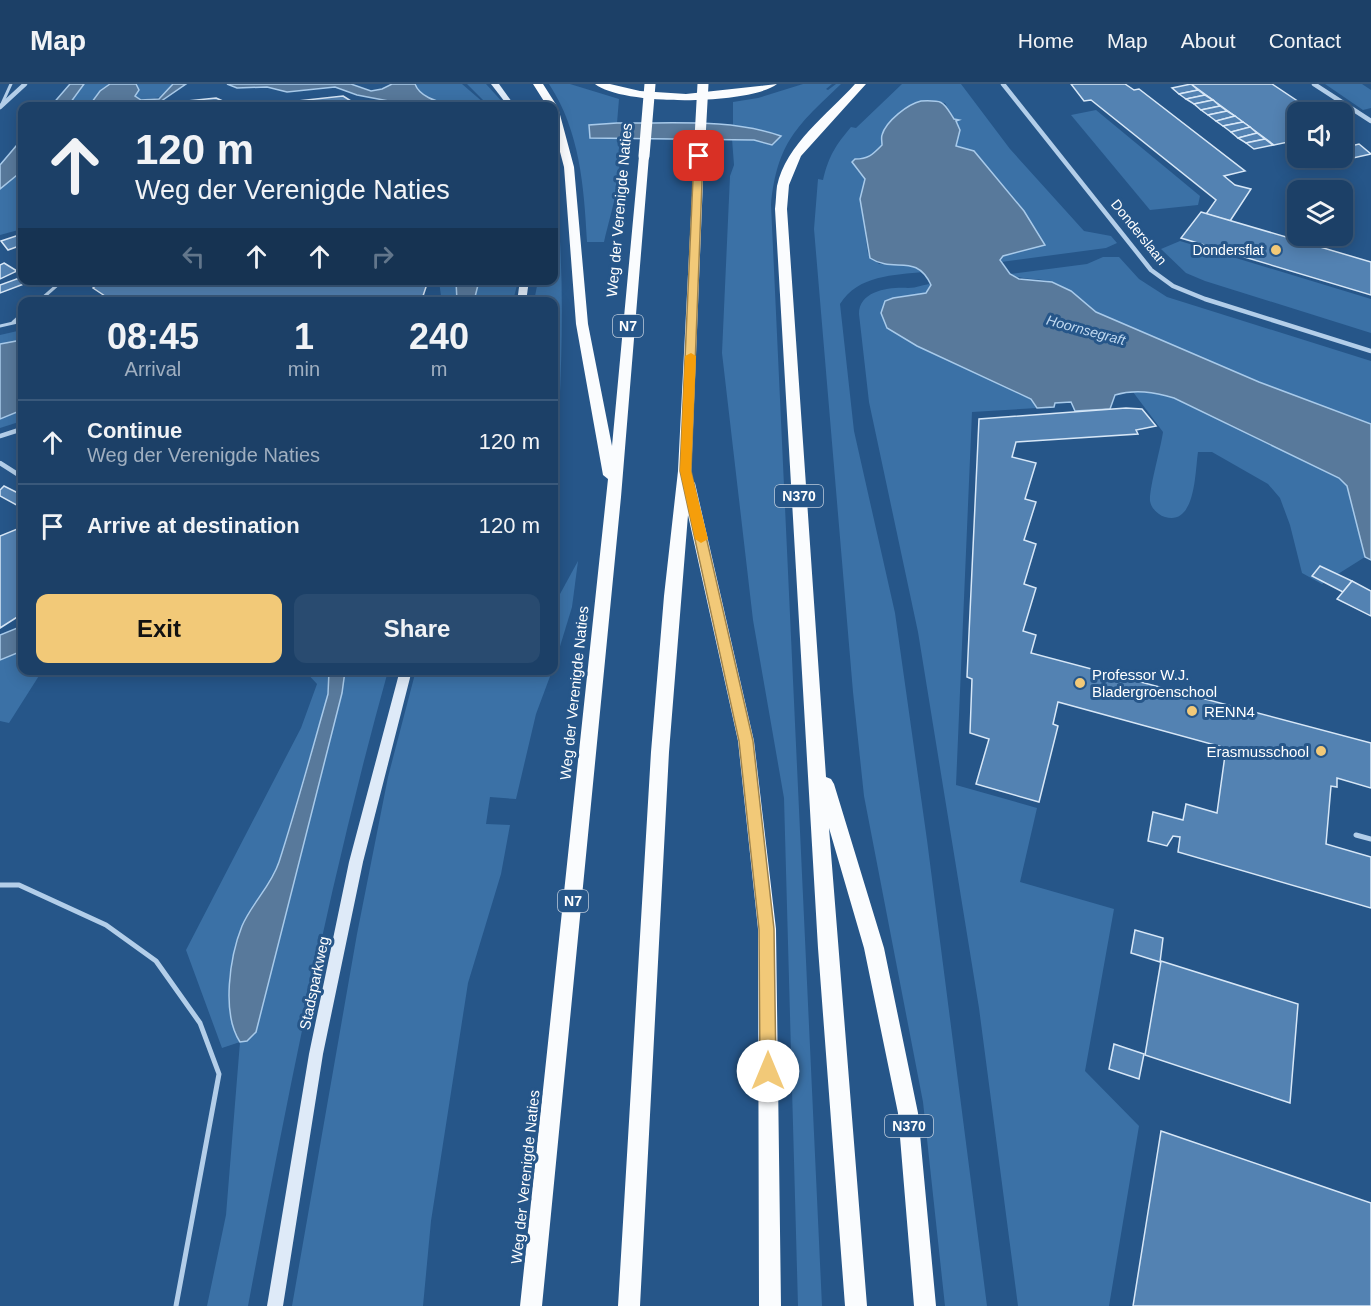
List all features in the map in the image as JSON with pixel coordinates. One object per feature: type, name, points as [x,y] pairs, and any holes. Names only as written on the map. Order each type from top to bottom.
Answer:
[{"type":"highway","points":[[538,84],[549,102]]},
{"type":"highway","points":[[600,84],[641,93],[704,96],[751,91],[772,84]]},
{"type":"highway","name":"Weg der Verenigde Naties","points":[[531,1306],[614,496],[650,84]]},
{"type":"highway","points":[[629,1306],[660,752],[672,596],[686,471],[703,84]]},
{"type":"highway","name":"N370","points":[[861,84],[827,117],[799,153],[784,184],[781,209],[816,754],[874,948],[908,1113],[926,1306]]},
{"type":"highway","points":[[558,126],[569,167],[582,324],[614,496]]},
{"type":"highway","points":[[686,471],[746,741],[767,929],[770,1306]]},
{"type":"highway","points":[[816,754],[828,948],[856,1306]]},
{"type":"main road","points":[[495,84],[509,102]]},
{"type":"main road","name":"Stadsparkweg","points":[[274,1306],[321,1031],[356,862],[405,675]]},
{"type":"street","points":[[0,106],[25,84]]},
{"type":"street","name":"Donderslaan","points":[[1003,84],[1151,270],[1173,286],[1205,299],[1371,351]]},
{"type":"street","points":[[1314,84],[1371,121]]},
{"type":"lane","points":[[0,106],[11,84]]},
{"type":"lane","points":[[44,297],[57,285]]},
{"type":"lane","points":[[13,322],[18,318]]},
{"type":"lane","points":[[0,326],[18,321]]},
{"type":"lane","points":[[0,436],[18,430]]},
{"type":"lane","points":[[0,464],[18,475]]},
{"type":"lane","points":[[1356,835],[1371,839]]},
{"type":"lane","points":[[0,885],[19,885],[106,925],[156,961],[200,1023],[219,1074],[176,1306]]},
{"type":"shaded area","points":[[84,84],[110,84],[100,91],[92,102],[71,102]]},
{"type":"shaded area","points":[[136,84],[173,84],[162,97],[140,100],[135,96],[139,90]]},
{"type":"shaded area","points":[[415,84],[462,84],[483,102],[435,102],[419,92]]},
{"type":"shaded area","points":[[467,84],[486,84],[502,102],[484,101]]},
{"type":"shaded area","points":[[549,84],[570,84],[619,99],[617,123],[589,125],[590,138],[618,138],[618,178],[604,242],[587,242],[582,180],[574,140],[568,121]]},
{"type":"shaded area","points":[[803,84],[832,84],[826,89],[828,90],[836,84],[841,84],[813,111],[792,136],[778,165],[771,205],[822,1306],[798,1306],[784,798],[753,620],[722,353],[730,176],[734,165],[732,139],[754,140],[772,145],[781,136],[766,131],[733,126],[733,102],[758,98]]},
{"type":"shaded area","points":[[902,84],[961,84],[1010,149],[1084,231],[1111,236],[1117,243],[1106,248],[1001,262],[1003,256],[1045,245],[1024,211],[974,151],[956,146],[960,130],[955,121],[958,120],[954,119],[945,103],[929,101],[908,107],[883,131],[882,144],[874,154],[855,159],[857,170],[865,179],[860,199],[868,254],[879,264],[914,265],[924,272],[889,276],[867,282],[856,287],[840,304],[854,431],[895,613],[927,840],[987,1306],[945,1306],[923,1102],[864,796],[853,692],[814,229],[818,179],[823,180],[837,145],[851,127],[856,128]]},
{"type":"shaded area","points":[[1325,84],[1362,84],[1371,90],[1371,108],[1363,110]]},
{"type":"shaded area","points":[[1096,110],[1200,196],[1198,205],[1150,210],[1071,115]]},
{"type":"shaded area","points":[[18,174],[18,230],[0,235],[0,189]]},
{"type":"shaded area","points":[[558,241],[560,241],[562,307],[558,430],[558,297],[535,297],[537,285],[558,285]]},
{"type":"shaded area","points":[[1180,241],[1371,299],[1371,333],[1186,273],[1161,249]]},
{"type":"shaded area","points":[[1103,257],[1119,257],[1139,279],[1167,297],[1371,361],[1371,424],[1259,382],[1096,312],[1057,284],[1020,278],[1010,274],[1087,264]]},
{"type":"shaded area","points":[[931,284],[926,293],[893,298],[917,346],[1031,399],[1037,408],[972,412],[956,785],[1037,808],[1020,882],[1114,909],[1085,1071],[1139,1126],[1109,1306],[1018,1306],[979,1008],[918,632],[869,402],[859,314],[864,300],[877,292]]},
{"type":"shaded area","points":[[440,285],[456,285],[457,297],[441,296]]},
{"type":"shaded area","points":[[478,285],[517,285],[514,297],[475,297]]},
{"type":"shaded area","points":[[18,331],[18,422],[0,428],[0,335]]},
{"type":"shaded area","points":[[1154,391],[1174,398],[1339,478],[1347,486],[1365,557],[1322,584],[1302,573],[1290,525],[1280,498],[1268,484],[1212,452],[1198,452],[1192,495],[1183,513],[1175,518],[1157,513],[1151,504],[1150,495],[1163,432],[1133,392]]},
{"type":"shaded area","points":[[578,561],[572,607],[558,653],[558,598]]},
{"type":"shaded area","points":[[18,653],[18,675],[39,675],[9,723],[0,721],[0,660]]},
{"type":"shaded area","points":[[309,675],[329,675],[328,694],[278,865],[243,925],[232,959],[229,979],[233,1026],[256,1032],[342,693],[344,675],[387,675],[329,907],[248,1306],[207,1306],[226,1215],[240,1042],[222,1048],[186,950],[301,728],[317,684]]},
{"type":"shaded area","points":[[415,675],[513,675],[513,677],[514,675],[551,675],[536,714],[516,799],[490,797],[486,824],[510,825],[501,874],[468,983],[431,1221],[423,1306],[292,1306],[357,934],[388,777]]},
{"type":"water","points":[[70,84],[84,84],[71,102],[54,102]]},
{"type":"water","points":[[110,84],[136,84],[139,90],[135,96],[141,100],[159,99],[173,84],[186,84],[160,102],[92,102],[100,91]]},
{"type":"water","points":[[227,84],[351,84],[371,91],[392,84],[415,84],[421,93],[440,102],[394,102],[357,95],[335,87],[287,92],[267,87],[237,88]]},
{"type":"water","name":"Hoornsegraft","points":[[921,101],[942,103],[954,119],[959,120],[956,121],[960,130],[956,146],[974,151],[1024,211],[1045,245],[1003,256],[1000,260],[1010,274],[1019,279],[1052,282],[1071,291],[1096,312],[1259,382],[1371,424],[1371,560],[1365,557],[1347,486],[1339,478],[1174,398],[1152,393],[1130,392],[1115,395],[1110,409],[1075,411],[1071,402],[1055,403],[1054,407],[1037,408],[1031,399],[917,346],[887,328],[881,313],[885,301],[926,293],[931,285],[919,269],[879,262],[870,258],[860,199],[865,179],[852,162],[876,151],[882,145],[882,135],[888,124],[904,109]]},
{"type":"water","points":[[720,124],[761,130],[781,136],[772,145],[754,140],[590,138],[589,125]]},
{"type":"water","points":[[18,144],[18,174],[0,189],[0,165]]},
{"type":"water","points":[[456,285],[478,285],[475,297],[457,297]]},
{"type":"water","points":[[18,341],[18,412],[0,419],[0,344]]},
{"type":"water","points":[[18,628],[18,653],[0,660],[0,635]]},
{"type":"water","points":[[329,675],[344,675],[342,693],[256,1032],[247,1041],[240,1042],[234,1030],[229,1000],[234,953],[246,918],[276,871],[328,694]]},
{"type":"building","points":[[1071,84],[1125,84],[1134,90],[1139,89],[1245,171],[1224,176],[1235,185],[1251,189],[1230,221],[1206,214],[1216,200],[1091,100],[1084,101]]},
{"type":"building","points":[[1191,84],[1272,84],[1299,102],[1287,102],[1287,142],[1274,145]]},
{"type":"building","points":[[1191,84],[1198,90],[1179,94],[1172,88]]},
{"type":"building","points":[[1198,90],[1205,95],[1186,99],[1179,94]]},
{"type":"building","points":[[1205,95],[1213,100],[1194,104],[1186,99]]},
{"type":"building","points":[[343,96],[353,102],[288,102]]},
{"type":"building","points":[[216,98],[225,102],[177,102]]},
{"type":"building","points":[[1213,100],[1220,106],[1201,110],[1194,104]]},
{"type":"building","points":[[1220,106],[1227,111],[1208,115],[1201,110]]},
{"type":"building","points":[[1227,111],[1235,116],[1216,121],[1208,115]]},
{"type":"building","points":[[1235,116],[1243,122],[1223,126],[1216,121]]},
{"type":"building","points":[[1243,122],[1250,127],[1231,132],[1223,126]]},
{"type":"building","points":[[1250,127],[1257,133],[1238,138],[1231,132]]},
{"type":"building","points":[[1257,133],[1265,139],[1246,143],[1238,138]]},
{"type":"building","points":[[1265,139],[1273,145],[1254,149],[1246,143]]},
{"type":"building","points":[[1359,144],[1371,154],[1353,158],[1353,145]]},
{"type":"building","name":"Dondersflat","points":[[1201,212],[1287,237],[1287,246],[1317,246],[1371,262],[1371,295],[1181,238]]},
{"type":"building","points":[[18,235],[18,246],[8,250],[1,241]]},
{"type":"building","points":[[4,263],[17,271],[0,279],[0,265]]},
{"type":"building","points":[[18,278],[18,285],[21,285],[0,293],[0,285]]},
{"type":"building","points":[[97,285],[427,285],[423,297],[106,297],[93,288]]},
{"type":"building","points":[[1126,408],[1142,409],[1156,426],[1136,430],[1138,434],[1016,442],[1012,457],[1036,463],[1025,499],[1036,502],[1024,540],[1036,544],[1024,584],[1036,588],[1023,631],[1036,635],[1031,653],[1371,743],[1371,788],[1337,778],[1337,787],[1331,786],[1326,844],[1371,857],[1371,908],[1178,852],[1180,837],[1173,836],[1167,846],[1148,841],[1153,812],[1183,820],[1186,804],[1217,813],[1226,748],[1058,702],[1053,724],[1058,726],[1039,802],[976,784],[989,739],[970,733],[972,679],[967,677],[979,419]]},
{"type":"building","points":[[4,486],[18,493],[18,506],[0,496],[0,490]]},
{"type":"building","points":[[18,529],[18,617],[0,628],[0,536]]},
{"type":"building","points":[[1320,566],[1352,581],[1343,592],[1312,576]]},
{"type":"building","points":[[1352,581],[1371,591],[1371,616],[1337,599]]},
{"type":"building","points":[[1135,930],[1163,938],[1160,962],[1131,953]]},
{"type":"building","points":[[1161,961],[1298,1004],[1290,1103],[1145,1055]]},
{"type":"building","points":[[1114,1044],[1144,1054],[1139,1079],[1109,1069]]},
{"type":"building","points":[[1161,1131],[1371,1203],[1371,1306],[1133,1306]]},
{"type":"slow traffic","points":[[691,356],[686,471],[701,539]]},
{"type":"place","name":"Dondersflat","points":[[1276,250]]},
{"type":"place","name":"Professor W.J. Bladergroenschool","points":[[1080,683]]},
{"type":"place","name":"RENN4","points":[[1192,711]]},
{"type":"place","name":"Erasmusschool","points":[[1321,751]]},
{"type":"route","points":[[699,156],[686,471],[746,741],[767,929],[768,1071]]}]
